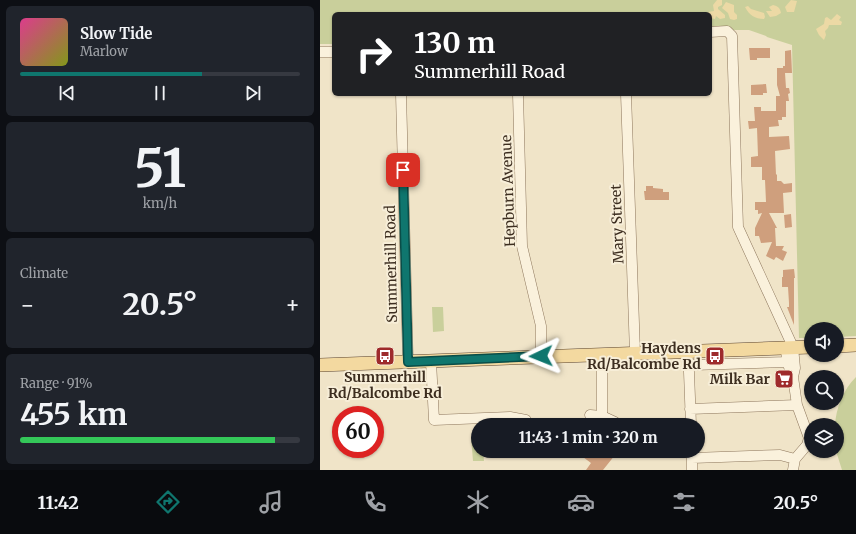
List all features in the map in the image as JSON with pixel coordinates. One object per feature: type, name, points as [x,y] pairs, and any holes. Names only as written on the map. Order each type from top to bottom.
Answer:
[{"type":"main road","points":[[844,346],[856,346]]},
{"type":"main road","points":[[320,366],[541,356],[804,347]]},
{"type":"street","points":[[712,32],[727,31],[732,36],[738,227],[789,348],[795,368],[793,377]]},
{"type":"street","points":[[320,52],[332,52]]},
{"type":"street","name":"Summerhill Road","points":[[401,96],[408,362]]},
{"type":"street","name":"Hepburn Avenue","points":[[518,96],[522,246],[541,326],[541,356]]},
{"type":"street","name":"Mary Street","points":[[626,96],[635,353]]},
{"type":"street","points":[[789,348],[787,362],[793,377],[797,405],[809,438],[806,445],[795,459],[793,470]]},
{"type":"street","points":[[690,351],[691,418]]},
{"type":"street","points":[[602,354],[602,416]]},
{"type":"street","points":[[431,361],[434,420],[471,419]]},
{"type":"street","points":[[691,368],[787,362]]},
{"type":"street","points":[[690,409],[797,405]]},
{"type":"street","points":[[590,415],[606,418]]},
{"type":"street","points":[[485,418],[515,418]]},
{"type":"street","points":[[705,455],[780,455],[795,459]]},
{"type":"street","points":[[692,458],[692,470]]},
{"type":"green space","points":[[320,0],[856,0],[856,336],[844,337],[844,322],[804,322],[804,338],[799,338],[792,45],[749,30],[712,30],[712,12],[332,12],[332,44],[320,44]]},
{"type":"green space","points":[[432,307],[443,307],[444,331],[433,332]]},
{"type":"green space","points":[[856,377],[856,470],[842,470],[838,458],[844,458],[844,418],[836,418],[838,410],[844,410],[844,393]]},
{"type":"green space","points":[[473,458],[484,458],[484,461],[473,461]]},
{"type":"sand","points":[[717,0],[722,0],[722,5],[718,7],[718,9],[725,15],[725,18],[720,19],[716,16],[715,19],[712,18],[712,12],[708,12],[714,11],[713,5]]},
{"type":"sand","points":[[791,0],[797,1],[794,12],[787,12],[785,7]]},
{"type":"sand","points":[[726,2],[734,5],[734,12],[737,15],[737,19],[730,19],[728,13],[722,8]]},
{"type":"sand","points":[[773,5],[780,10],[781,13],[770,17],[766,11],[772,11],[769,7]]},
{"type":"sand","points":[[748,6],[751,9],[764,13],[764,19],[750,14],[745,7]]},
{"type":"sand","points":[[837,14],[841,17],[839,20],[842,22],[841,25],[829,25],[825,31],[826,35],[824,40],[816,29],[824,24],[825,18],[827,17],[831,20]]},
{"type":"building","points":[[749,48],[770,48],[770,58],[757,58],[757,60],[750,60]]},
{"type":"building","points":[[791,50],[792,73],[785,73],[786,88],[789,88],[790,93],[788,94],[789,101],[786,101],[786,117],[782,117],[782,120],[778,120],[779,126],[769,127],[769,137],[789,136],[790,149],[775,151],[776,175],[777,174],[777,181],[781,181],[784,184],[792,183],[792,192],[783,193],[784,213],[769,213],[777,228],[775,228],[776,246],[784,246],[782,250],[787,252],[783,261],[776,257],[774,260],[766,256],[772,242],[761,243],[759,236],[755,236],[755,228],[762,213],[758,214],[758,210],[755,210],[755,202],[766,202],[765,180],[762,180],[762,167],[751,167],[751,157],[758,156],[757,128],[749,129],[748,121],[755,121],[754,107],[761,107],[761,111],[776,111],[776,96],[780,96],[777,85],[777,68],[783,68],[783,66],[785,66],[785,51]]},
{"type":"building","points":[[766,84],[767,93],[763,93],[763,95],[751,95],[751,85]]},
{"type":"building","points":[[646,186],[653,186],[653,188],[663,189],[663,192],[669,192],[669,200],[645,200],[644,191],[646,191]]},
{"type":"building","points":[[791,214],[792,227],[785,228],[784,215]]},
{"type":"building","points":[[794,269],[794,325],[787,307],[789,307],[788,287],[782,287],[782,277],[783,270]]},
{"type":"building","points":[[584,458],[613,458],[603,470],[586,470],[591,463]]},
{"type":"place","name":"Summerhill Rd/Balcombe Rd","points":[[385,356]]},
{"type":"place","name":"Haydens Rd/Balcombe Rd","points":[[715,356]]},
{"type":"place","name":"Milk Bar","points":[[784,379]]},
{"type":"route","points":[[403,170],[408,362],[541,356]]}]
